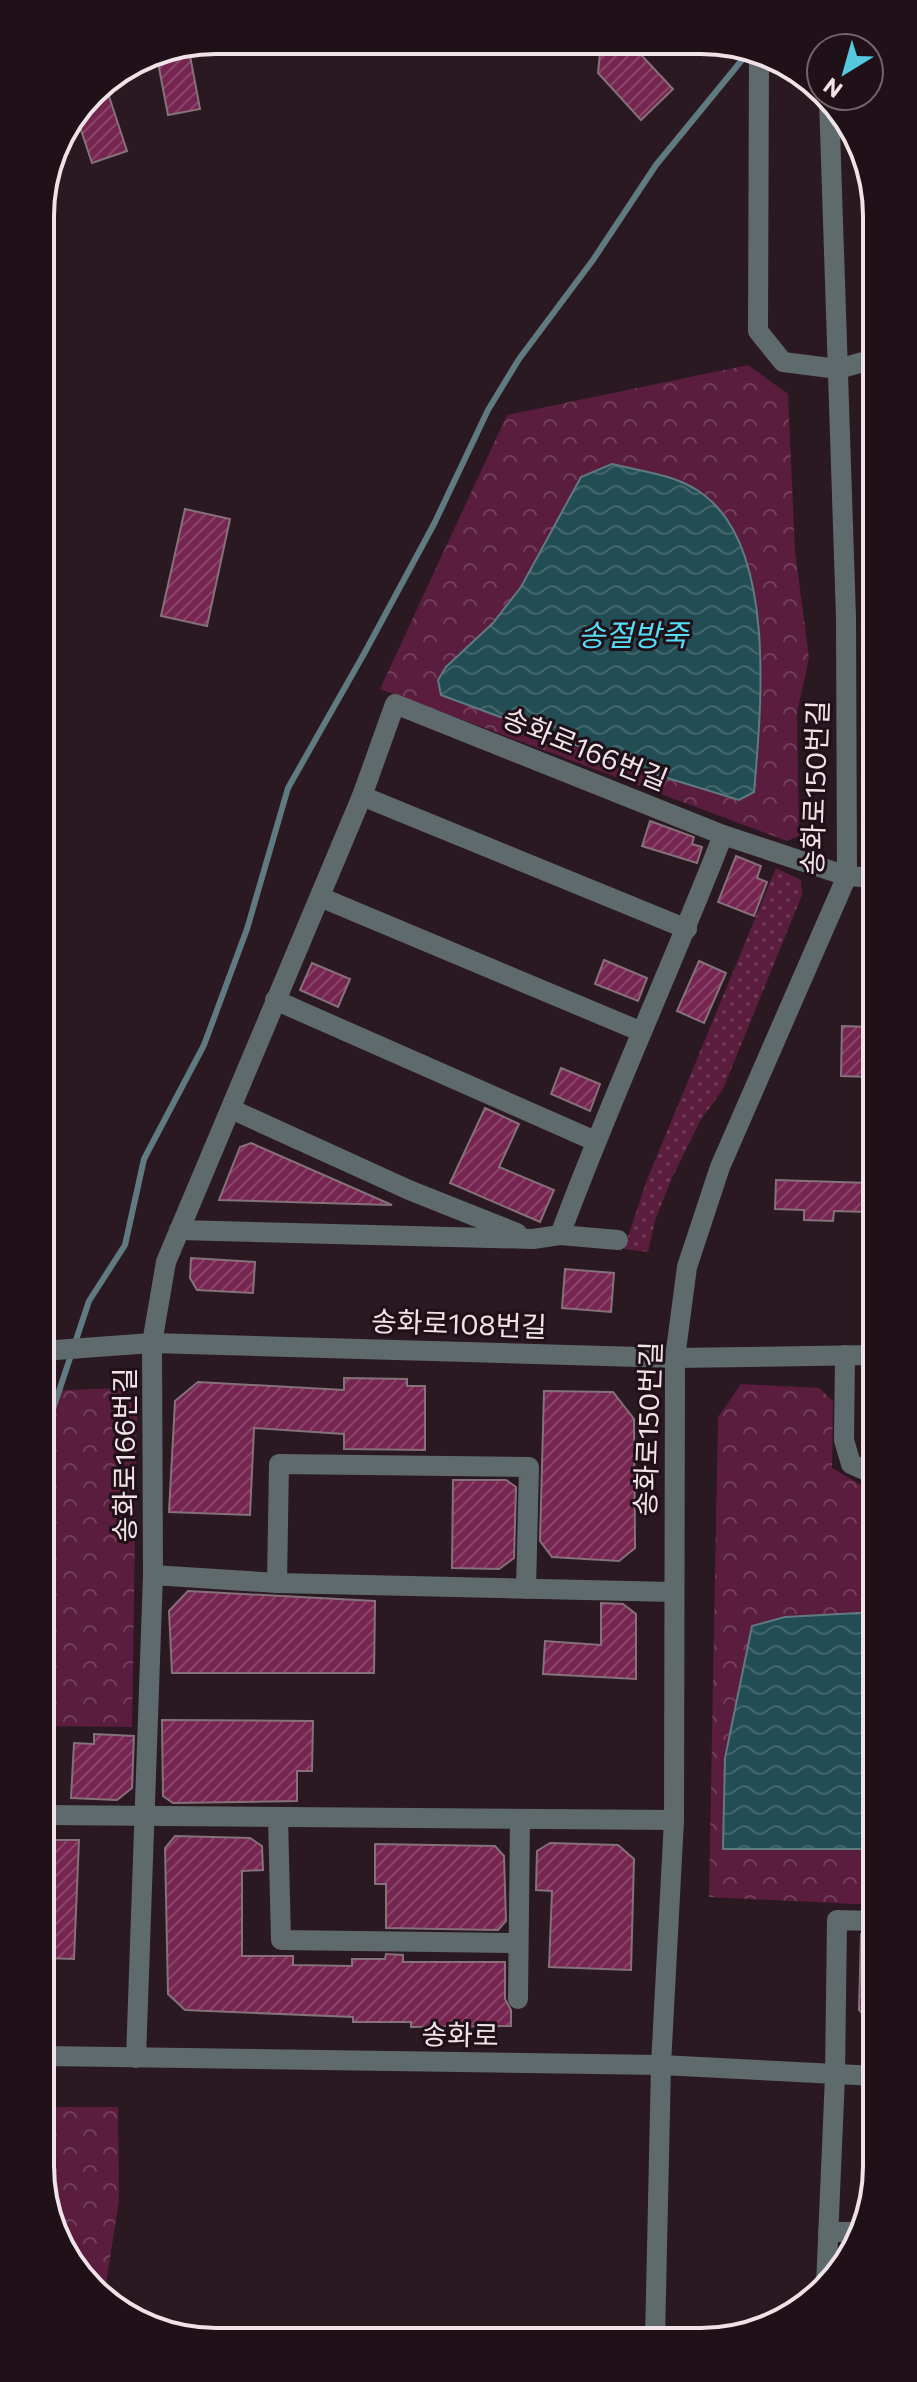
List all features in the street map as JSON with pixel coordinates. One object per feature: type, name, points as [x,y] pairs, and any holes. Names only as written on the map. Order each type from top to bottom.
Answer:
[{"type":"street","points":[[759,65],[758,331],[783,362],[838,369],[863,362]]},
{"type":"street","name":"송화로150번길","points":[[655,2328],[661,2065],[674,1820],[675,1358],[687,1267],[720,1167],[847,876],[846,618],[830,118]]},
{"type":"street","name":"송화로166번길","points":[[136,2058],[153,1575],[152,1343],[166,1262],[362,796],[395,704],[723,835],[847,876],[863,877]]},
{"type":"street","points":[[362,796],[687,929]]},
{"type":"street","points":[[560,1235],[595,1141],[687,929],[723,835]]},
{"type":"street","points":[[320,897],[642,1032]]},
{"type":"street","points":[[275,1000],[595,1141]]},
{"type":"street","points":[[231,1109],[409,1190],[533,1239]]},
{"type":"street","points":[[409,1190],[427,1212],[427,1223],[415,1234]]},
{"type":"street","points":[[179,1230],[533,1239],[560,1235],[618,1240]]},
{"type":"street","name":"송화로108번길","points":[[54,1350],[152,1343],[675,1358],[863,1355]]},
{"type":"street","points":[[845,1355],[844,1440],[851,1464],[863,1469]]},
{"type":"street","points":[[277,1583],[279,1464],[529,1467],[526,1589]]},
{"type":"street","points":[[153,1575],[277,1583],[673,1592]]},
{"type":"street","points":[[54,1815],[674,1820]]},
{"type":"street","points":[[278,1817],[281,1940],[518,1943]]},
{"type":"street","points":[[518,1999],[520,1819]]},
{"type":"street","points":[[827,2269],[835,2076],[837,1920],[863,1921]]},
{"type":"street","name":"송화로","points":[[54,2056],[661,2065],[863,2076]]},
{"type":"street","points":[[828,2232],[849,2232]]},
{"type":"green space","points":[[748,365],[788,394],[795,551],[809,658],[797,713],[799,836],[787,841],[380,689],[507,415]]},
{"type":"green space","points":[[776,868],[801,880],[802,895],[723,1089],[700,1121],[672,1178],[655,1220],[648,1252],[624,1249],[647,1180]]},
{"type":"green space","points":[[741,1384],[819,1388],[833,1401],[832,1468],[863,1486],[863,1904],[709,1897],[718,1417]]},
{"type":"green space","points":[[121,1388],[137,1404],[132,1727],[54,1726],[54,1391]]},
{"type":"green space","points":[[54,2107],[118,2107],[119,2200],[106,2285],[87,2265],[76,2247],[57,2198]]},
{"type":"water","name":"송절방죽","points":[[612,464],[671,478],[694,488],[727,520],[744,553],[754,592],[761,676],[754,792],[739,800],[651,773],[441,695],[438,680],[446,667],[493,623],[521,587],[581,477]]},
{"type":"water","points":[[863,1613],[863,1849],[723,1849],[725,1758],[752,1626],[785,1617]]},
{"type":"building","points":[[600,54],[640,54],[673,89],[641,120],[598,73]]},
{"type":"building","points":[[190,56],[200,109],[168,115],[158,65]]},
{"type":"building","points":[[108,94],[127,151],[92,163],[80,128]]},
{"type":"building","points":[[185,509],[230,519],[207,626],[161,616]]},
{"type":"building","points":[[650,821],[694,837],[692,844],[702,847],[697,863],[642,846]]},
{"type":"building","points":[[736,856],[761,866],[757,878],[767,882],[754,916],[718,902]]},
{"type":"building","points":[[604,960],[647,978],[638,1001],[595,984]]},
{"type":"building","points":[[699,961],[726,973],[704,1023],[677,1011]]},
{"type":"building","points":[[312,963],[350,979],[338,1007],[300,990]]},
{"type":"building","points":[[842,1026],[863,1027],[863,1077],[841,1076]]},
{"type":"building","points":[[561,1068],[600,1084],[590,1111],[551,1094]]},
{"type":"building","points":[[485,1108],[519,1124],[499,1167],[554,1190],[540,1222],[450,1183]]},
{"type":"building","points":[[251,1143],[392,1205],[219,1200],[240,1147]]},
{"type":"building","points":[[776,1180],[863,1183],[863,1212],[834,1211],[833,1221],[804,1220],[804,1210],[775,1209]]},
{"type":"building","points":[[191,1258],[255,1262],[253,1293],[197,1290],[190,1278]]},
{"type":"building","points":[[565,1269],[614,1273],[611,1312],[562,1308]]},
{"type":"building","points":[[344,1378],[407,1379],[407,1386],[425,1386],[425,1450],[344,1449],[344,1434],[254,1428],[250,1515],[169,1512],[175,1401],[198,1382],[344,1390]]},
{"type":"building","points":[[544,1391],[613,1392],[634,1419],[635,1548],[619,1561],[552,1557],[540,1541]]},
{"type":"building","points":[[453,1480],[506,1480],[516,1487],[514,1558],[499,1569],[452,1568]]},
{"type":"building","points":[[188,1591],[375,1601],[374,1673],[172,1673],[169,1611]]},
{"type":"building","points":[[601,1603],[623,1604],[636,1614],[636,1679],[543,1674],[545,1641],[601,1645]]},
{"type":"building","points":[[162,1720],[313,1721],[312,1771],[297,1771],[297,1801],[173,1803],[163,1796]]},
{"type":"building","points":[[94,1734],[134,1736],[132,1788],[117,1800],[71,1798],[74,1743],[94,1744]]},
{"type":"building","points":[[175,1836],[250,1838],[262,1846],[263,1870],[242,1871],[242,1956],[293,1956],[293,1965],[352,1966],[352,1959],[385,1959],[386,1954],[403,1955],[403,1962],[505,1962],[505,1999],[511,2010],[511,2026],[411,2027],[411,2022],[353,2022],[353,2017],[185,2010],[168,1994],[165,1848]]},
{"type":"building","points":[[54,1840],[79,1840],[74,1959],[54,1958]]},
{"type":"building","points":[[550,1843],[618,1845],[634,1859],[631,1970],[549,1967],[552,1891],[536,1890],[537,1851]]},
{"type":"building","points":[[375,1844],[495,1846],[504,1856],[506,1921],[498,1930],[386,1928],[386,1884],[375,1884]]},
{"type":"building","points":[[861,1934],[863,1934],[863,2014],[859,2010]]},
{"type":"waterway","points":[[54,1406],[89,1301],[125,1245],[144,1159],[204,1045],[247,929],[288,788],[434,524],[488,410],[519,359],[593,260],[656,165],[742,60]]}]
